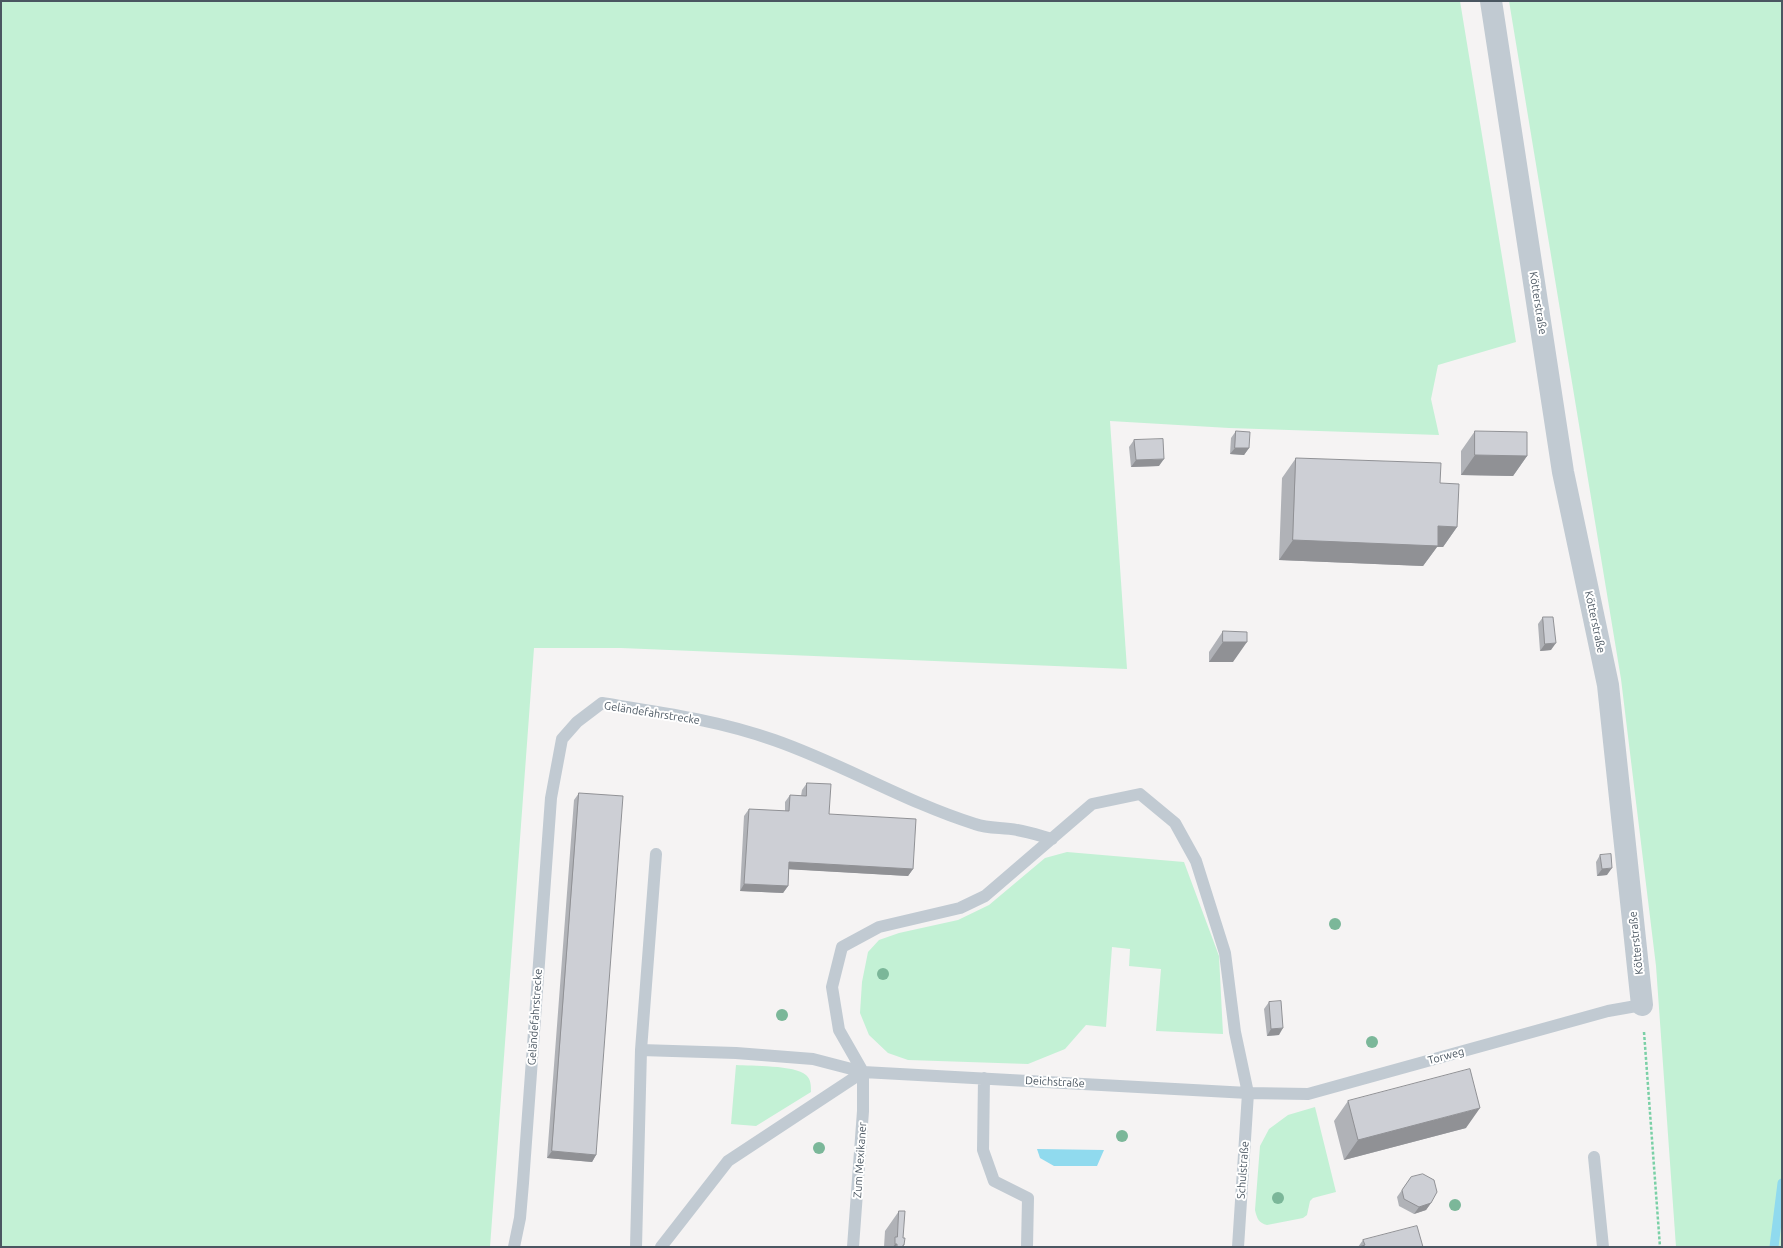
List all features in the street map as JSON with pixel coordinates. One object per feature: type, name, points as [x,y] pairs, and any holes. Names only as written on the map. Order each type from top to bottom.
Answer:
[{"type":"street","name":"Kötterstraße","points":[[1491,1],[1563,472],[1608,685],[1642,1005]]},
{"type":"lane","name":"Geländefahrstrecke","points":[[514,1247],[520,1218],[523,1183],[550,798],[562,739],[583,717],[602,703],[671,714],[740,729],[832,762],[924,807],[977,825],[1016,830],[1052,839]]},
{"type":"lane","name":"Schulstraße","points":[[1052,839],[1092,804],[1140,794],[1175,823],[1196,861],[1225,953],[1234,1032],[1248,1092],[1238,1247]]},
{"type":"lane","points":[[661,1247],[728,1161],[863,1072],[839,1030],[832,987],[842,948],[879,926],[960,908],[985,896],[1052,839]]},
{"type":"lane","points":[[636,1247],[641,1050],[656,854]]},
{"type":"lane","name":"Torweg","points":[[1248,1092],[1308,1094],[1608,1011],[1642,1005]]},
{"type":"lane","name":"Deichstraße","points":[[641,1050],[736,1053],[813,1059],[863,1072],[1248,1092]]},
{"type":"lane","name":"Zum Mexikaner","points":[[853,1247],[863,1112],[863,1072]]},
{"type":"lane","points":[[984,1078],[983,1150],[994,1181],[1028,1198],[1027,1247]]},
{"type":"lane","points":[[1594,1158],[1603,1247]]},
{"type":"path","points":[[1642,1005],[1660,1247]]},
{"type":"green space","points":[[1,1],[1460,1],[1516,342],[1438,365],[1431,399],[1439,435],[1229,428],[1110,421],[1127,669],[621,648],[534,648],[490,1247],[1,1247]]},
{"type":"green space","points":[[1509,1],[1782,1],[1782,1247],[1676,1247],[1656,966],[1621,679]]},
{"type":"green space","points":[[1067,852],[1184,862],[1219,956],[1223,1034],[1156,1031],[1161,969],[1129,966],[1130,949],[1112,947],[1106,1027],[1086,1025],[1065,1049],[1028,1064],[908,1060],[888,1053],[869,1035],[860,1013],[862,982],[868,952],[879,940],[899,933],[958,920],[989,905],[1045,858]]},
{"type":"green space","points":[[736,1065],[793,1069],[809,1078],[811,1092],[756,1126],[731,1124]]},
{"type":"green space","points":[[1315,1107],[1336,1192],[1313,1198],[1310,1201],[1307,1215],[1303,1218],[1267,1225],[1264,1224],[1259,1220],[1255,1210],[1260,1146],[1269,1129],[1288,1115]]},
{"type":"water","points":[[1037,1149],[1104,1150],[1097,1166],[1054,1166],[1040,1158]]},
{"type":"building","points":[[1236,431],[1250,432],[1249,448],[1235,448]]},
{"type":"building","points":[[1475,431],[1527,432],[1527,456],[1475,455]]},
{"type":"building","points":[[1163,439],[1164,459],[1136,460],[1134,440]]},
{"type":"building","points":[[1296,458],[1441,463],[1440,483],[1459,484],[1457,527],[1438,526],[1438,546],[1293,540]]},
{"type":"building","points":[[1543,617],[1553,617],[1556,643],[1545,644]]},
{"type":"building","points":[[1223,631],[1247,632],[1247,642],[1223,642]]},
{"type":"building","points":[[807,783],[831,784],[829,814],[916,819],[913,869],[789,862],[788,886],[744,884],[749,809],[789,811],[790,795],[806,796]]},
{"type":"building","points":[[579,793],[623,796],[596,1155],[552,1151]]},
{"type":"building","points":[[1611,854],[1612,868],[1602,869],[1600,855]]},
{"type":"building","points":[[1281,1001],[1283,1028],[1271,1029],[1269,1002]]},
{"type":"building","points":[[1470,1069],[1480,1108],[1358,1140],[1348,1101]]},
{"type":"building","points":[[1423,1174],[1434,1180],[1437,1192],[1431,1203],[1419,1207],[1404,1199],[1402,1190],[1411,1177]]},
{"type":"building","points":[[899,1211],[905,1211],[903,1238],[905,1238],[903,1247],[897,1247],[897,1244],[895,1244]]},
{"type":"building","points":[[1417,1226],[1423,1247],[1359,1247],[1365,1245],[1363,1240]]},
{"type":"waterway","points":[[1774,1247],[1782,1183]]}]
